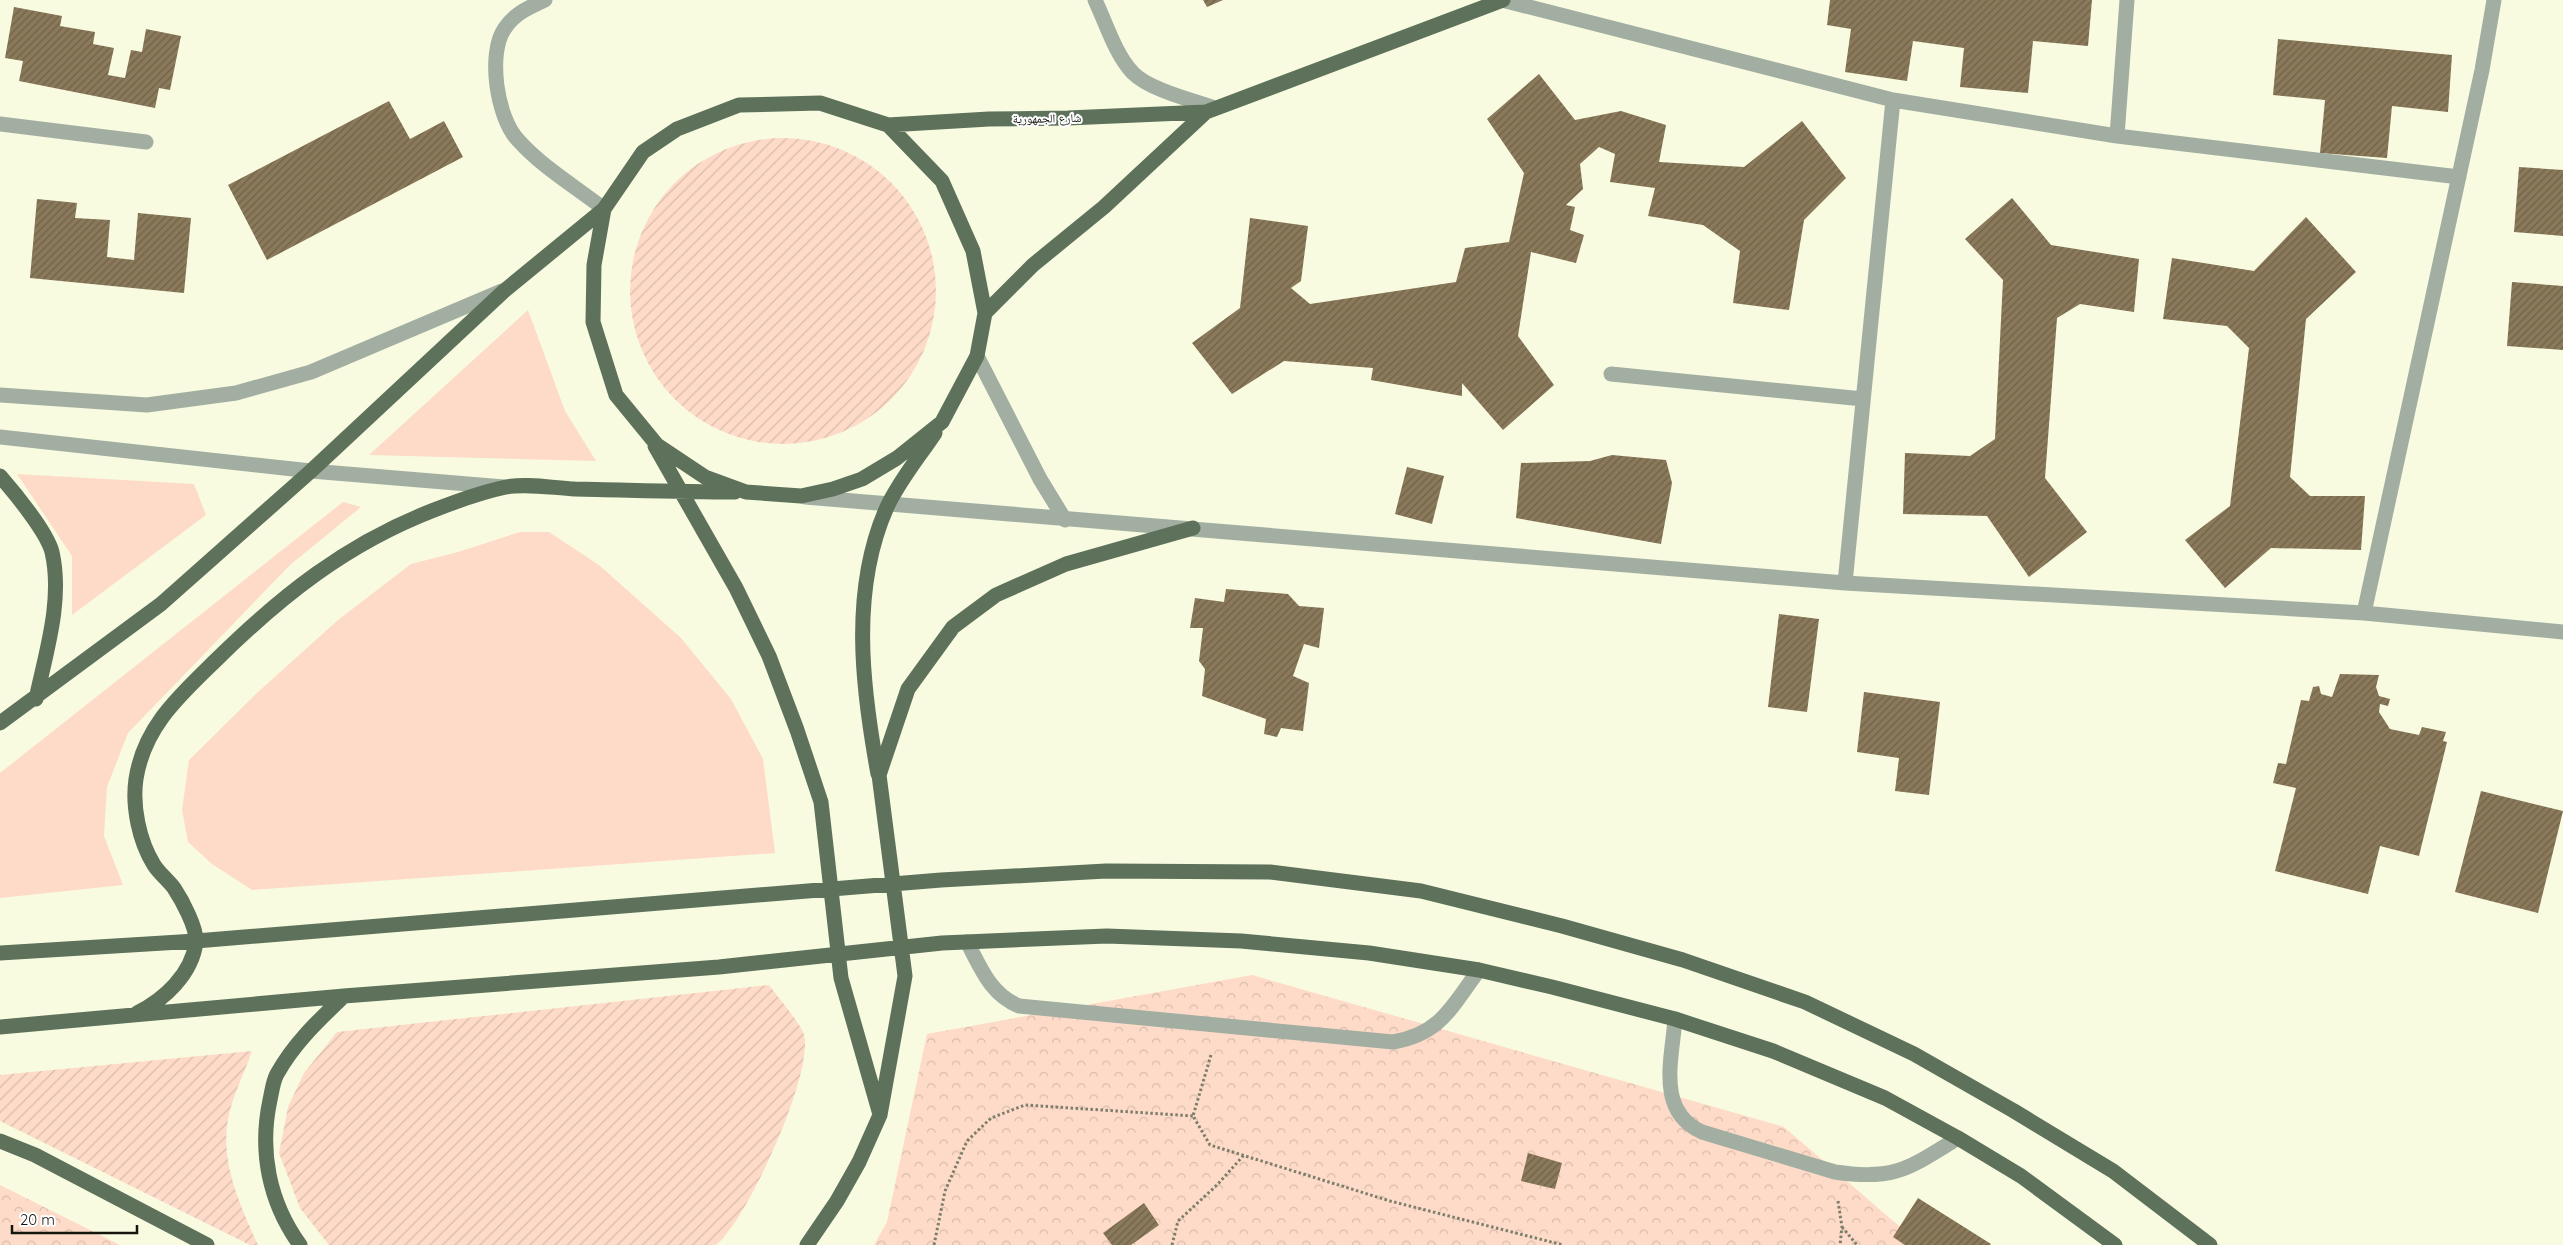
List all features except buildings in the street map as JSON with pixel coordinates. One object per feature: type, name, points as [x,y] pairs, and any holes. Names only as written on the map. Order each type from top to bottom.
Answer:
[{"type":"main road","name":"شارع الجمهورية","points":[[888,126],[990,118],[1068,118],[1211,110],[1503,0]]},
{"type":"main road","points":[[0,723],[36,699],[160,604],[311,471],[504,291],[604,208],[642,152],[677,129],[739,105],[820,104],[888,126],[942,181],[973,251],[985,313],[977,356],[942,422],[888,505],[869,561],[863,624],[866,709],[879,776],[905,976],[880,1115],[846,1186],[807,1245]]},
{"type":"main road","name":"شارع الجمهورية","points":[[985,313],[1033,265],[1104,207],[1211,110]]},
{"type":"main road","points":[[604,208],[594,265],[593,322],[616,395],[657,445],[705,477],[746,492]]},
{"type":"main road","points":[[132,1016],[167,994],[180,978],[190,960],[196,941],[188,913],[173,887],[154,865],[142,838],[136,810],[138,771],[142,752],[155,725],[173,702],[271,607],[313,574],[358,546],[406,521],[456,501],[507,487],[746,492],[800,496],[833,489],[862,479],[897,458],[942,422]]},
{"type":"main road","points":[[648,435],[736,588],[769,656],[797,730],[821,802],[841,978],[880,1115]]},
{"type":"main road","points":[[0,476],[35,521],[52,550],[56,590],[36,699]]},
{"type":"main road","points":[[879,776],[908,689],[952,627],[996,595],[1066,564],[1193,528]]},
{"type":"main road","points":[[0,952],[196,941],[941,880],[1106,871],[1270,872],[1421,891],[1562,926],[1684,960],[1805,1002],[1914,1054],[2113,1171],[2210,1245]]},
{"type":"main road","points":[[0,1027],[344,996],[719,967],[942,943],[1107,936],[1241,941],[1369,953],[1479,970],[1676,1019],[1773,1051],[1885,1098],[1958,1138],[2021,1176],[2115,1245]]},
{"type":"main road","points":[[300,1245],[289,1230],[276,1200],[265,1160],[266,1119],[275,1076],[300,1038],[344,996]]},
{"type":"main road","points":[[0,1141],[35,1155],[206,1245]]},
{"type":"street","points":[[546,0],[521,12],[504,28],[497,50],[496,84],[503,113],[516,139],[536,157],[604,208]]},
{"type":"street","points":[[1095,0],[1124,61],[1134,74],[1211,110]]},
{"type":"street","points":[[1503,0],[1893,100],[2117,136],[2459,177]]},
{"type":"street","points":[[2117,136],[2127,0]]},
{"type":"street","points":[[2364,613],[2482,70],[2494,0]]},
{"type":"street","points":[[1845,583],[1893,100]]},
{"type":"street","points":[[0,124],[146,142]]},
{"type":"street","points":[[0,395],[148,405],[236,393],[312,372],[504,291]]},
{"type":"street","points":[[977,356],[1040,479],[1065,520]]},
{"type":"street","points":[[1611,374],[1863,399]]},
{"type":"street","points":[[0,437],[311,471],[507,487]]},
{"type":"street","points":[[800,496],[1065,520],[1193,528],[1845,583],[2364,613],[2563,632]]},
{"type":"street","points":[[967,942],[990,985],[1007,1001],[1018,1006],[1393,1042],[1412,1038],[1429,1031],[1443,1018],[1479,970]]},
{"type":"street","points":[[1676,1019],[1671,1099],[1676,1112],[1683,1121],[1702,1132],[1835,1172],[1877,1175],[1912,1167],[1958,1138]]},
{"type":"path","points":[[1219,1026],[1193,1116],[1210,1145],[1390,1201],[1563,1245]]},
{"type":"path","points":[[934,1245],[945,1191],[967,1142],[991,1118],[1025,1105],[1193,1116]]},
{"type":"path","points":[[1172,1245],[1178,1221],[1244,1156]]},
{"type":"path","points":[[1835,1172],[1842,1226],[1840,1245]]},
{"type":"path","points":[[1842,1226],[1857,1245]]},
{"type":"green space","points":[[783,138],[813,141],[841,150],[868,164],[891,183],[910,206],[924,233],[933,261],[936,291],[933,321],[924,349],[910,376],[891,399],[868,418],[841,432],[813,441],[783,444],[753,441],[725,432],[698,418],[675,399],[656,376],[642,349],[633,321],[630,291],[633,261],[642,233],[656,206],[675,183],[698,164],[725,150],[753,141]]},
{"type":"green space","points":[[528,310],[565,411],[596,461],[369,455]]},
{"type":"green space","points":[[17,474],[194,484],[206,515],[72,615],[72,556]]},
{"type":"green space","points":[[343,502],[361,507],[290,565],[128,733],[107,787],[104,836],[123,885],[0,898],[0,773]]},
{"type":"green space","points":[[520,532],[549,532],[599,565],[681,638],[731,699],[763,759],[775,853],[252,890],[212,864],[188,842],[182,810],[189,760],[258,692],[338,620],[411,564],[458,552]]},
{"type":"green space","points":[[1252,975],[1784,1127],[1921,1245],[874,1245],[887,1222],[927,1034]]},
{"type":"green space","points":[[769,985],[794,1017],[804,1035],[804,1054],[799,1080],[789,1112],[760,1178],[729,1231],[716,1245],[329,1245],[300,1208],[279,1153],[288,1107],[304,1073],[337,1032]]},
{"type":"green space","points":[[252,1051],[232,1103],[226,1136],[229,1168],[239,1200],[258,1245],[250,1245],[0,1121],[0,1075]]},
{"type":"green space","points":[[0,1185],[120,1245],[0,1245]]}]
